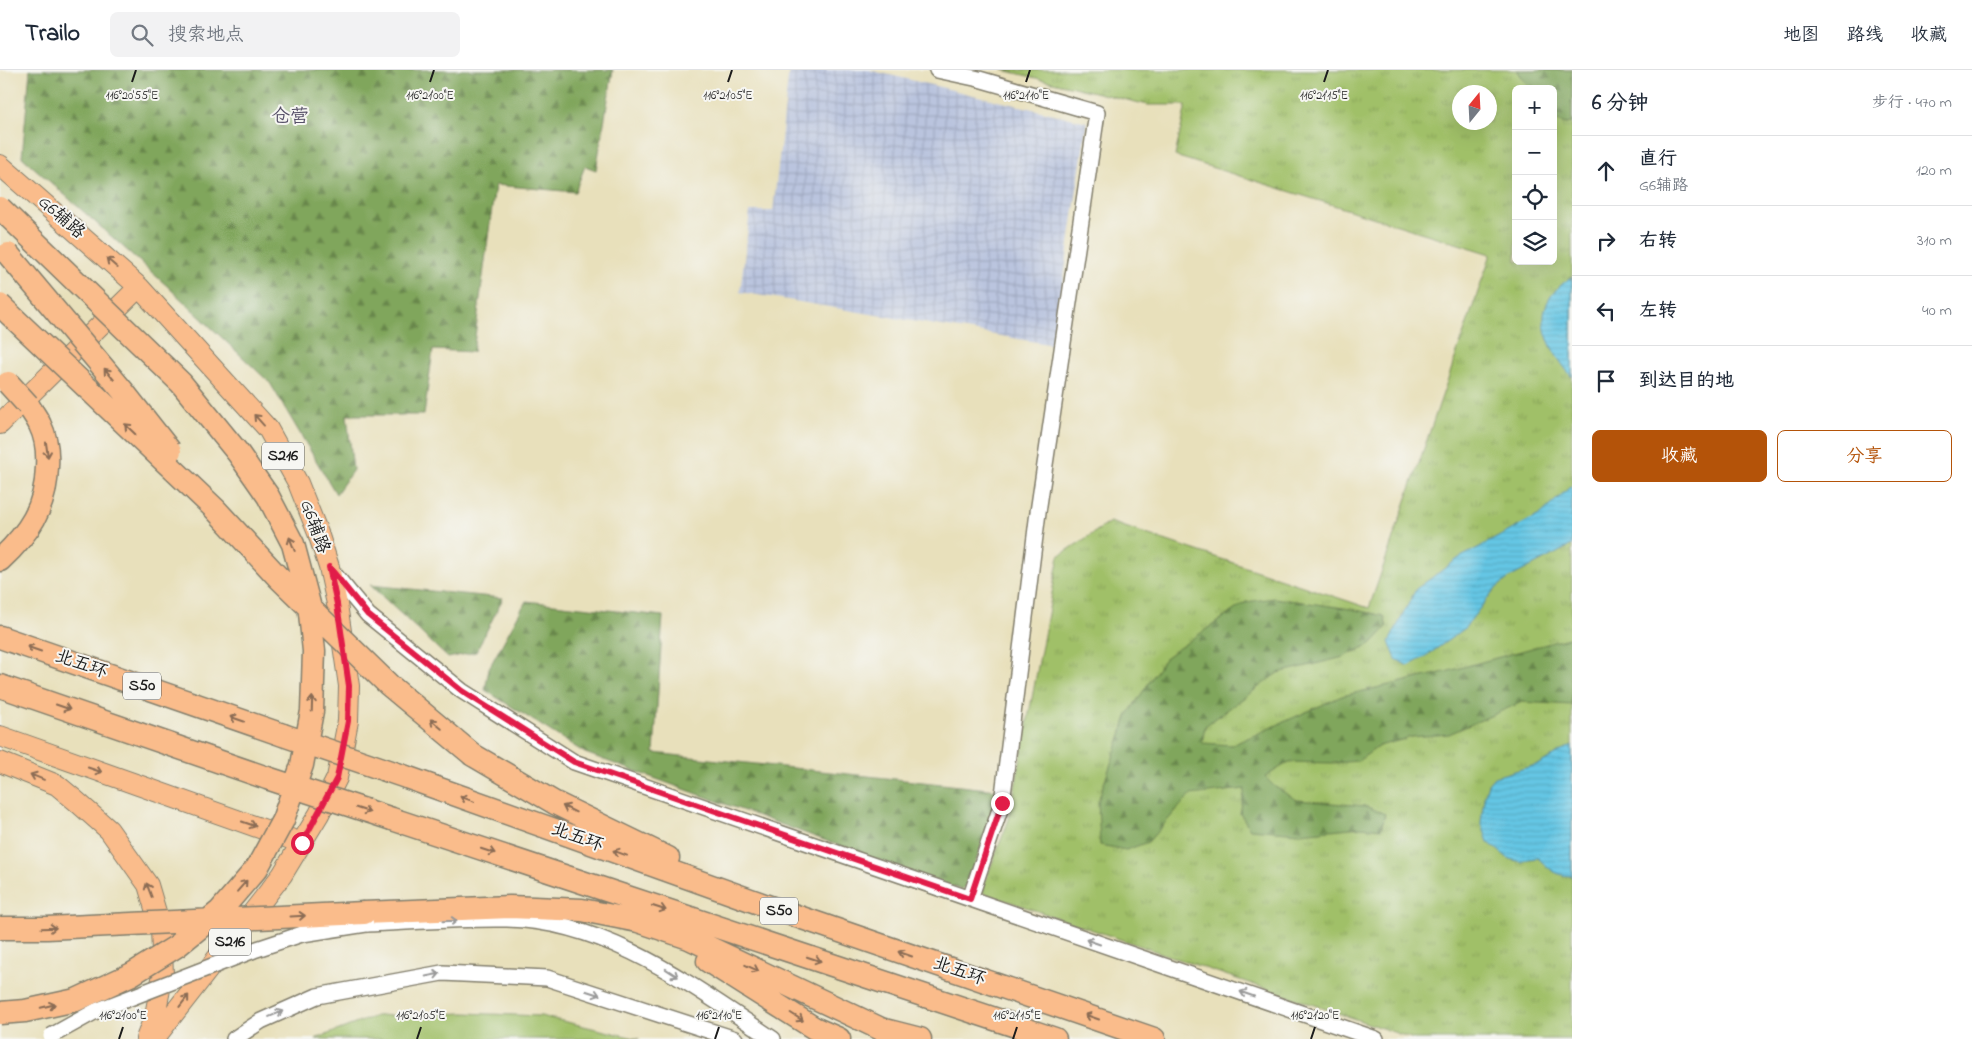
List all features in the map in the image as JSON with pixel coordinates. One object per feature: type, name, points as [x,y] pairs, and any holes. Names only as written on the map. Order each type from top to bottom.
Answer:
[{"type":"highway","points":[[0,208],[181,383],[238,453],[268,496],[293,544],[309,604],[314,651],[312,711],[302,765],[283,820],[258,868],[220,912],[178,946],[132,974],[76,1000],[25,1011],[0,1013]]},
{"type":"highway","points":[[0,245],[122,390],[215,509]]},
{"type":"highway","points":[[0,305],[215,509],[278,577],[390,685],[473,755],[555,803],[770,907]]},
{"type":"highway","points":[[0,560],[36,518],[44,497],[48,449],[40,425],[28,405],[4,380]]},
{"type":"highway","name":"北五环","points":[[0,637],[406,777],[770,907],[1154,1039]]},
{"type":"highway","name":"北五环","points":[[0,686],[267,778],[1055,1039]]},
{"type":"highway","points":[[0,928],[365,918],[510,907],[582,910],[638,921],[689,938],[881,1029],[920,1039]]},
{"type":"highway","points":[[582,910],[688,949],[814,1028],[839,1039]]},
{"type":"main road","name":"G6辅路","points":[[0,165],[139,287],[268,429],[298,484],[329,567],[337,604],[349,686],[348,721],[337,778],[302,843],[282,875],[154,1039]]},
{"type":"main road","points":[[0,424],[139,287]]},
{"type":"main road","points":[[0,736],[302,843]]},
{"type":"main road","points":[[0,762],[57,785],[109,830],[148,885],[161,929],[163,974],[155,1015],[146,1039]]},
{"type":"street","points":[[937,70],[979,79],[1097,113],[1038,512],[1002,803],[970,899]]},
{"type":"street","points":[[329,567],[368,615],[455,685],[574,762],[1376,1039]]},
{"type":"street","points":[[50,1038],[96,1011],[254,950],[302,934],[365,918],[508,919],[562,926],[617,945],[666,969],[773,1039]]},
{"type":"street","points":[[234,1039],[261,1021],[317,996],[442,973],[547,978],[735,1039]]},
{"type":"shaded area","points":[[789,70],[869,70],[1087,122],[1054,345],[740,292],[750,211],[773,211]]},
{"type":"green space","points":[[30,70],[613,70],[596,170],[585,166],[575,192],[495,185],[473,352],[433,350],[424,415],[347,415],[353,470],[336,494],[270,383],[166,285],[22,157]]},
{"type":"green space","points":[[1003,70],[1572,70],[1572,1039],[1414,1039],[981,892],[1009,819],[1059,556],[1110,522],[1369,608],[1491,254],[1175,156],[1186,105],[1148,105]]},
{"type":"green space","points":[[1517,70],[1572,70],[1572,123],[1565,124],[1557,121],[1557,85],[1526,85]]},
{"type":"green space","points":[[370,585],[503,598],[476,652],[448,658]]},
{"type":"green space","points":[[1274,598],[1351,609],[1384,616],[1387,627],[1371,644],[1344,657],[1278,673],[1205,726],[1202,743],[1232,745],[1342,696],[1449,671],[1572,637],[1572,705],[1522,702],[1449,734],[1412,737],[1379,746],[1358,761],[1334,763],[1289,762],[1265,777],[1275,787],[1297,800],[1365,806],[1385,814],[1381,829],[1361,827],[1300,833],[1250,829],[1240,813],[1245,789],[1190,795],[1148,842],[1126,850],[1100,845],[1098,801],[1128,714],[1166,657],[1246,602]]},
{"type":"green space","points":[[526,601],[663,616],[654,753],[997,790],[996,803],[968,885],[961,890],[585,753],[485,690],[489,668]]},
{"type":"green space","points":[[464,1013],[541,1016],[639,1039],[315,1039],[376,1016]]},
{"type":"water","points":[[1572,277],[1572,377],[1554,351],[1548,338],[1544,325],[1544,312],[1549,300],[1558,288]]},
{"type":"water","points":[[1572,485],[1572,545],[1509,578],[1494,590],[1464,629],[1425,657],[1408,666],[1396,659],[1389,642],[1416,589],[1459,558],[1541,514]]},
{"type":"water","points":[[1572,745],[1572,876],[1561,875],[1553,871],[1538,858],[1522,862],[1509,859],[1488,842],[1481,822],[1488,784],[1494,777],[1539,764]]},
{"type":"district","name":"仓营","points":[[290,117]]},
{"type":"route","points":[[302,843],[337,778],[348,721],[349,686],[337,604],[329,567],[368,615],[462,691],[574,762],[692,804],[970,899],[1002,803]]}]
